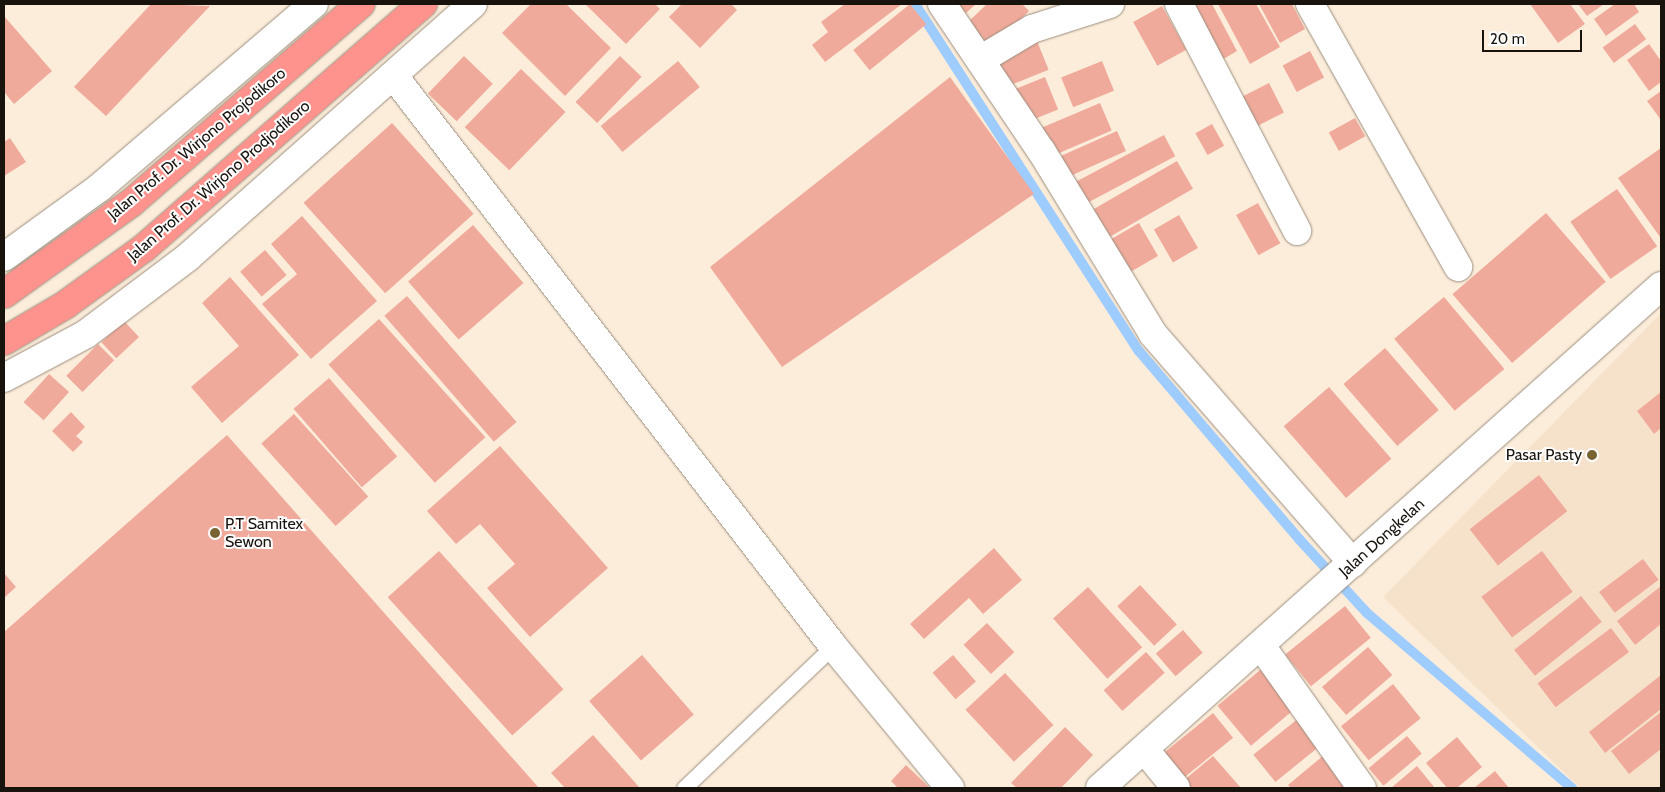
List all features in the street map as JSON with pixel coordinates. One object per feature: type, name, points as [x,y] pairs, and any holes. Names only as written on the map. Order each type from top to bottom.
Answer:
[{"type":"highway","name":"Jalan Prof. Dr. Wirjono Projodikoro","points":[[4,294],[131,203],[361,4]]},
{"type":"highway","name":"Jalan Prof. Dr. Wirjono Prodjodikoro","points":[[4,341],[65,305],[144,248],[423,4]]},
{"type":"street","points":[[4,256],[99,188],[314,4]]},
{"type":"street","points":[[4,378],[86,334],[188,258],[473,4]]},
{"type":"street","points":[[942,4],[1042,152],[1153,334],[1353,563]]},
{"type":"street","points":[[980,60],[1032,29],[1110,4]]},
{"type":"street","points":[[1179,4],[1297,231]]},
{"type":"street","points":[[1310,4],[1458,267]]},
{"type":"street","points":[[393,75],[833,646],[950,788]]},
{"type":"street","name":"Jalan Dongkelan","points":[[1100,788],[1262,647],[1661,286]]},
{"type":"street","points":[[1262,647],[1362,788]]},
{"type":"street","points":[[1145,750],[1176,788]]},
{"type":"lane","points":[[684,788],[833,646]]},
{"type":"shaded area","name":"Pasar Pasty","points":[[1661,313],[1661,788],[1580,788],[1383,597]]},
{"type":"building","points":[[151,4],[210,6],[106,116],[74,87]]},
{"type":"building","points":[[531,4],[566,4],[611,48],[565,96],[502,33]]},
{"type":"building","points":[[585,4],[655,4],[660,9],[626,44]]},
{"type":"building","points":[[682,4],[731,4],[737,10],[700,48],[669,17]]},
{"type":"building","points":[[845,4],[902,4],[825,62],[812,45],[828,32],[821,22]]},
{"type":"building","points":[[910,4],[926,24],[870,70],[853,50]]},
{"type":"building","points":[[957,4],[976,4],[966,13]]},
{"type":"building","points":[[987,4],[1022,4],[1029,11],[993,48],[967,23]]},
{"type":"building","points":[[1193,4],[1212,4],[1237,51],[1215,64]]},
{"type":"building","points":[[1218,4],[1256,4],[1280,47],[1250,64]]},
{"type":"building","points":[[1259,4],[1292,4],[1305,29],[1280,43]]},
{"type":"building","points":[[1530,4],[1570,4],[1585,24],[1558,43]]},
{"type":"building","points":[[1578,4],[1604,4],[1587,16]]},
{"type":"building","points":[[1615,4],[1634,4],[1639,12],[1606,36],[1594,19]]},
{"type":"building","points":[[1162,6],[1186,50],[1157,66],[1133,22]]},
{"type":"building","points":[[4,16],[52,71],[14,104],[4,92]]},
{"type":"building","points":[[1635,24],[1646,39],[1614,63],[1603,48]]},
{"type":"building","points":[[1037,41],[1049,70],[1009,86],[997,57]]},
{"type":"building","points":[[1649,44],[1661,61],[1661,82],[1649,91],[1627,60]]},
{"type":"building","points":[[1310,51],[1324,77],[1297,92],[1283,66]]},
{"type":"building","points":[[464,56],[493,84],[457,121],[428,93]]},
{"type":"building","points":[[620,56],[642,77],[597,123],[576,102]]},
{"type":"building","points":[[678,61],[700,87],[622,152],[601,126]]},
{"type":"building","points":[[1102,61],[1114,91],[1073,107],[1061,77]]},
{"type":"building","points":[[521,69],[566,112],[509,170],[465,127]]},
{"type":"building","points":[[950,77],[1034,194],[782,367],[710,267]]},
{"type":"building","points":[[1045,77],[1058,109],[1026,123],[1013,90]]},
{"type":"building","points":[[1269,83],[1284,112],[1250,130],[1235,100]]},
{"type":"building","points":[[1661,91],[1661,120],[1647,101]]},
{"type":"building","points":[[1100,103],[1112,131],[1051,156],[1039,129]]},
{"type":"building","points":[[1355,118],[1365,136],[1339,151],[1329,133]]},
{"type":"building","points":[[392,123],[474,214],[385,293],[304,203]]},
{"type":"building","points":[[1212,124],[1224,146],[1208,155],[1195,133]]},
{"type":"building","points":[[1117,131],[1126,151],[1070,176],[1061,156]]},
{"type":"building","points":[[1164,135],[1175,156],[1077,208],[1066,187]]},
{"type":"building","points":[[10,138],[26,162],[4,176],[4,142]]},
{"type":"building","points":[[1661,148],[1661,236],[1660,237],[1618,178]]},
{"type":"building","points":[[1177,161],[1193,189],[1105,240],[1089,212]]},
{"type":"building","points":[[1617,189],[1657,246],[1610,279],[1570,222]]},
{"type":"building","points":[[1258,203],[1280,243],[1258,255],[1236,215]]},
{"type":"building","points":[[1546,213],[1606,282],[1512,363],[1452,294]]},
{"type":"building","points":[[1179,215],[1198,248],[1173,262],[1154,230]]},
{"type":"building","points":[[302,216],[377,301],[311,359],[262,304],[297,274],[271,244]]},
{"type":"building","points":[[1139,223],[1158,256],[1122,277],[1103,244]]},
{"type":"building","points":[[473,225],[524,283],[459,340],[408,281]]},
{"type":"building","points":[[265,250],[287,275],[262,297],[240,272]]},
{"type":"building","points":[[230,277],[299,355],[222,423],[191,387],[239,346],[202,303]]},
{"type":"building","points":[[407,296],[517,422],[494,442],[384,316]]},
{"type":"building","points":[[1444,297],[1504,369],[1455,411],[1394,339]]},
{"type":"building","points":[[379,319],[485,437],[435,483],[328,365]]},
{"type":"building","points":[[124,321],[139,337],[116,358],[101,342]]},
{"type":"building","points":[[98,344],[114,360],[82,392],[66,376]]},
{"type":"building","points":[[1385,348],[1439,410],[1397,446],[1343,384]]},
{"type":"building","points":[[49,374],[69,392],[44,420],[24,402]]},
{"type":"building","points":[[329,378],[397,456],[362,487],[294,409]]},
{"type":"building","points":[[1329,387],[1391,459],[1346,498],[1284,426]]},
{"type":"building","points":[[1661,392],[1661,428],[1654,434],[1637,411]]},
{"type":"building","points":[[71,412],[85,427],[76,436],[83,442],[73,452],[52,431]]},
{"type":"building","points":[[294,414],[368,496],[336,526],[261,443]]},
{"type":"building","name":"P.T Samitex Sewon","points":[[227,435],[539,788],[4,788],[4,632]]},
{"type":"building","points":[[500,446],[608,568],[530,637],[487,588],[515,564],[480,524],[456,544],[427,511]]},
{"type":"building","points":[[1539,475],[1567,511],[1498,565],[1470,529]]},
{"type":"building","points":[[994,548],[1022,580],[983,614],[969,598],[924,639],[910,624]]},
{"type":"building","points":[[439,551],[563,689],[512,735],[388,597]]},
{"type":"building","points":[[1542,551],[1573,592],[1512,637],[1481,597]]},
{"type":"building","points":[[1643,559],[1659,580],[1615,613],[1599,592]]},
{"type":"building","points":[[4,573],[16,587],[4,598]]},
{"type":"building","points":[[1140,585],[1177,624],[1154,646],[1117,606]]},
{"type":"building","points":[[1661,586],[1661,624],[1635,645],[1617,621]]},
{"type":"building","points":[[1088,587],[1142,647],[1107,679],[1053,618]]},
{"type":"building","points":[[1581,596],[1602,622],[1535,676],[1514,650]]},
{"type":"building","points":[[1345,606],[1371,638],[1311,686],[1285,654]]},
{"type":"building","points":[[987,623],[1014,652],[991,674],[964,645]]},
{"type":"building","points":[[1611,628],[1629,652],[1556,707],[1538,683]]},
{"type":"building","points":[[1183,630],[1203,653],[1176,676],[1156,654]]},
{"type":"building","points":[[1368,647],[1392,675],[1346,715],[1322,687]]},
{"type":"building","points":[[1146,652],[1165,673],[1122,711],[1104,690]]},
{"type":"building","points":[[642,655],[694,715],[641,761],[589,701]]},
{"type":"building","points":[[953,655],[976,681],[956,699],[933,673]]},
{"type":"building","points":[[1265,666],[1298,706],[1251,746],[1218,706]]},
{"type":"building","points":[[1005,673],[1053,725],[1014,762],[966,710]]},
{"type":"building","points":[[1661,675],[1661,709],[1605,753],[1589,732]]},
{"type":"building","points":[[1393,684],[1421,718],[1369,760],[1341,726]]},
{"type":"building","points":[[1661,712],[1661,749],[1629,774],[1611,751]]},
{"type":"building","points":[[1213,713],[1233,738],[1183,779],[1162,754]]},
{"type":"building","points":[[1300,717],[1322,744],[1275,782],[1253,755]]},
{"type":"building","points":[[1065,727],[1093,755],[1061,788],[1017,788],[1011,783]]},
{"type":"building","points":[[593,735],[640,788],[565,788],[551,773]]},
{"type":"building","points":[[1407,736],[1422,754],[1383,786],[1369,768]]},
{"type":"building","points":[[1457,737],[1482,767],[1457,788],[1447,788],[1426,763]]},
{"type":"building","points":[[1330,750],[1353,779],[1343,788],[1291,788],[1288,785]]},
{"type":"building","points":[[1213,756],[1241,788],[1190,788],[1183,781]]},
{"type":"building","points":[[906,765],[930,788],[898,788],[891,781]]},
{"type":"building","points":[[1417,766],[1435,788],[1391,788]]},
{"type":"building","points":[[1495,771],[1509,788],[1474,788]]},
{"type":"waterway","points":[[915,4],[1139,351],[1299,539],[1367,613],[1572,788]]},
{"type":"place","name":"Pasar Pasty","points":[[1592,455]]},
{"type":"place","name":"P.T Samitex Sewon","points":[[215,533]]}]
